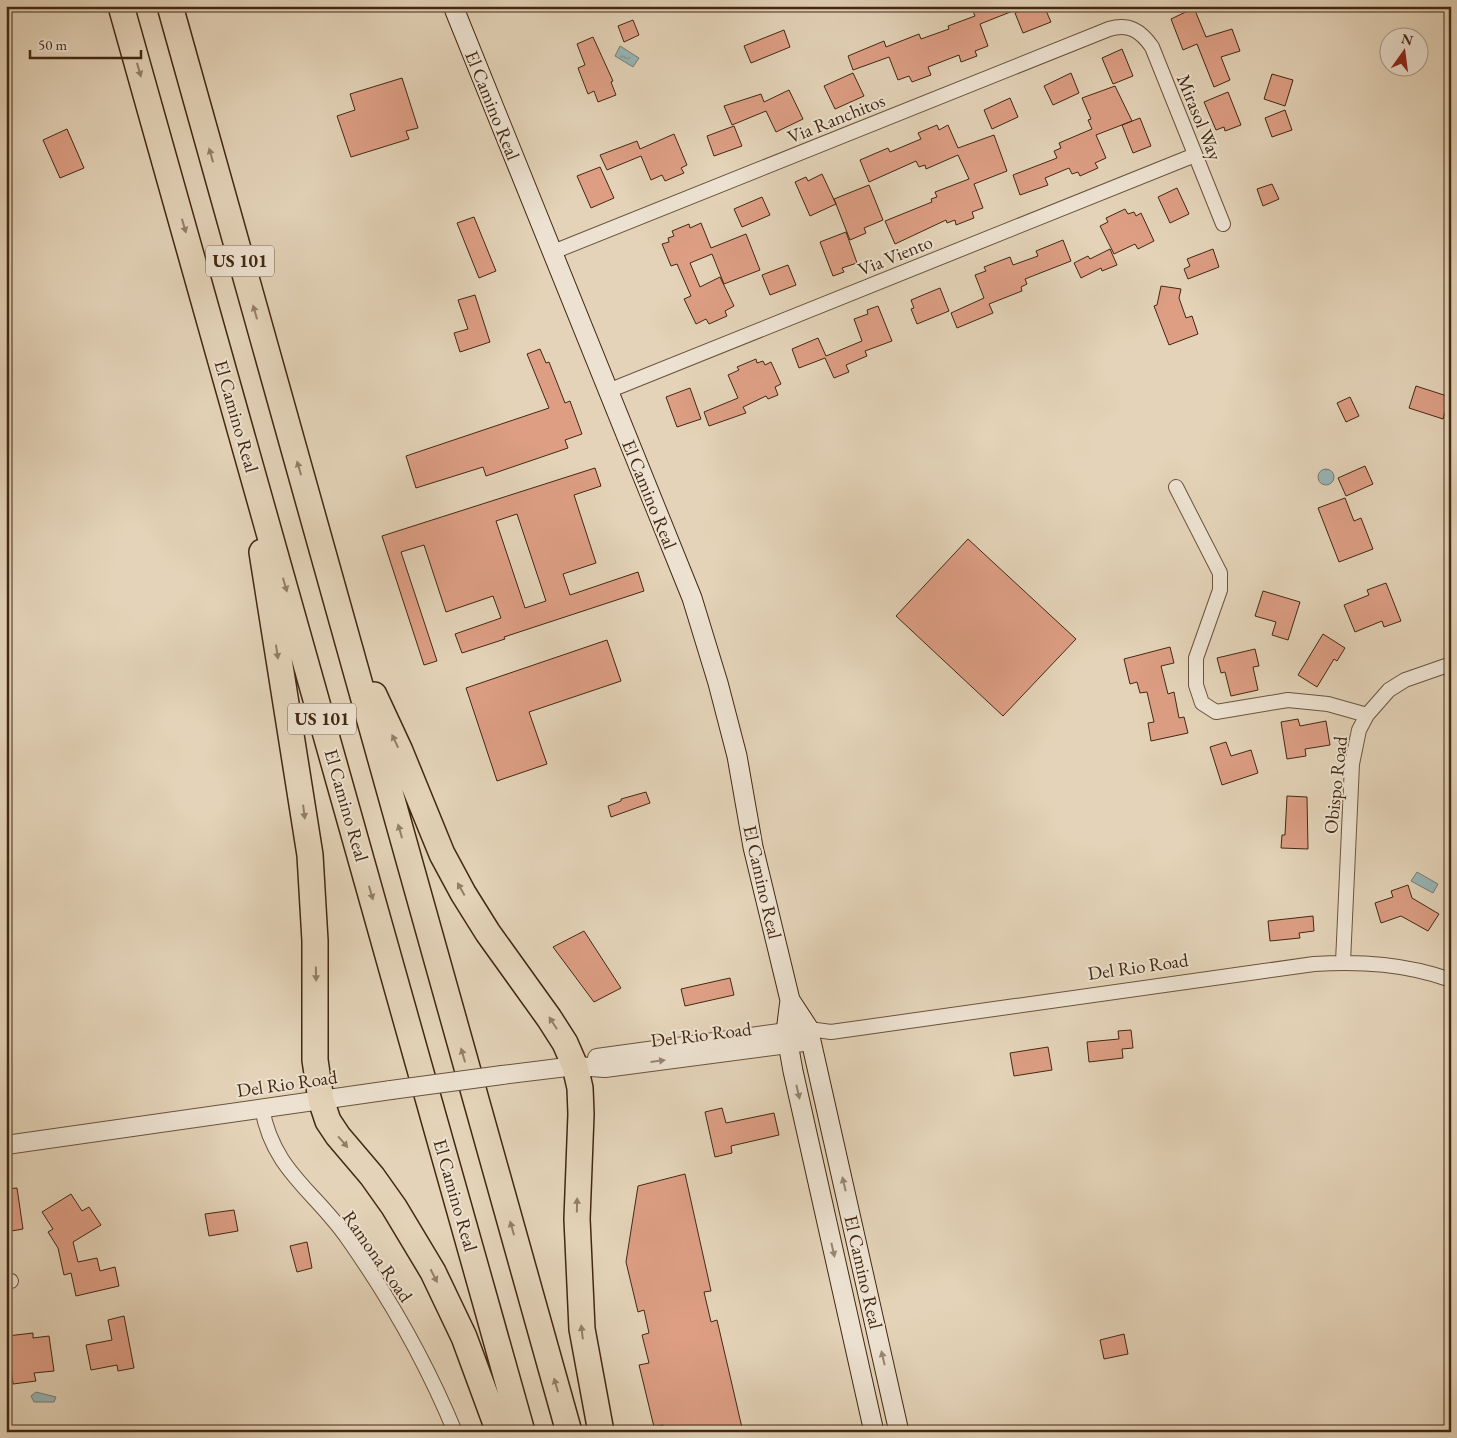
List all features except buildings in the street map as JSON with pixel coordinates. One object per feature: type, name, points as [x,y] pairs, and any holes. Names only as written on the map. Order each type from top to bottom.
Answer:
[{"type":"highway","name":"El Camino Real","points":[[121,6],[522,1432]]},
{"type":"highway","name":"US 101","points":[[170,6],[569,1432]]},
{"type":"highway","points":[[246,448],[281,685],[294,749],[310,854],[315,941],[315,1060],[321,1100],[328,1120],[338,1136],[372,1176],[394,1207],[432,1272],[467,1344],[499,1432]]},
{"type":"highway","points":[[342,623],[400,751],[422,810],[446,862],[488,933],[565,1043],[575,1066],[580,1088],[581,1114],[577,1219],[582,1329],[601,1432]]},
{"type":"main road","name":"El Camino Real","points":[[453,6],[692,598],[718,683],[737,756],[753,848],[790,1000],[810,1035],[899,1432]]},
{"type":"main road","name":"El Camino Real","points":[[790,1000],[787,1038],[874,1432]]},
{"type":"street","name":"Via Ranchitos","points":[[553,252],[1109,29],[1122,26],[1134,29]]},
{"type":"street","name":"Mirasol Way","points":[[1134,29],[1145,36],[1152,47],[1223,224]]},
{"type":"street","name":"Via Viento","points":[[608,391],[1195,155]]},
{"type":"street","points":[[1176,487],[1220,573],[1220,590],[1196,658],[1196,685],[1202,703],[1216,712],[1288,700],[1328,704],[1367,715]]},
{"type":"street","name":"Obispo Road","points":[[1343,962],[1354,747],[1367,715],[1389,690],[1405,680],[1451,664]]},
{"type":"street","name":"Del Rio Road","points":[[6,1145],[502,1075],[575,1066],[605,1068],[787,1038],[1285,967],[1343,962],[1396,965],[1451,980]]},
{"type":"street","name":"Ramona Road","points":[[262,1108],[274,1150],[295,1179],[347,1237],[375,1278],[434,1382],[455,1432]]},
{"type":"water","points":[[620,46],[639,58],[633,67],[615,56]]},
{"type":"water","points":[[1326,469],[1334,477],[1326,485],[1318,477]]},
{"type":"water","points":[[1417,872],[1438,884],[1433,893],[1411,881]]},
{"type":"water","points":[[36,1392],[56,1397],[54,1402],[34,1402],[31,1396]]}]
